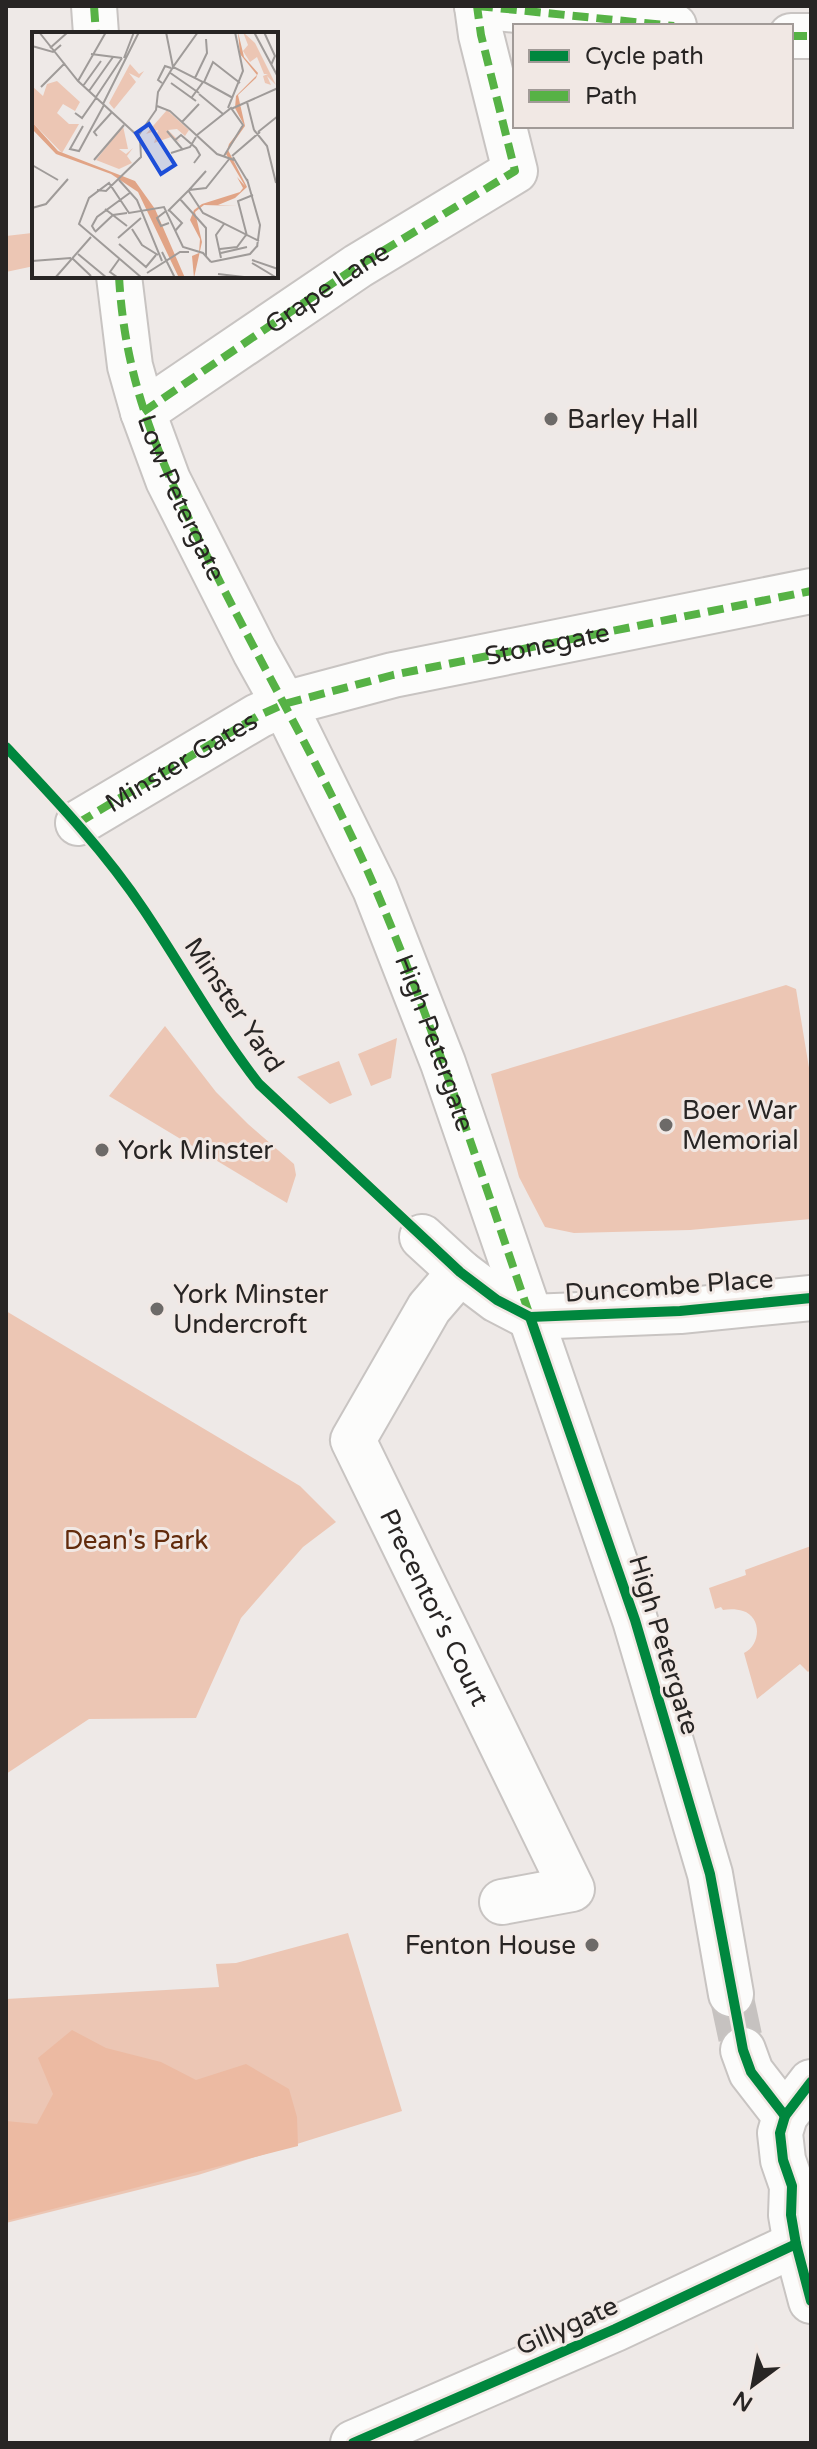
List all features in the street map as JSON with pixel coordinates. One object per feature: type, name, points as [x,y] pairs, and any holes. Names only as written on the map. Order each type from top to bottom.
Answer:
[{"type":"street","points":[[94,6],[96,32]]},
{"type":"street","points":[[477,6],[594,11],[663,24]]},
{"type":"street","name":"Grape Lane","points":[[143,412],[358,266],[515,171],[481,35],[477,6]]},
{"type":"street","name":"Low Petergate","points":[[119,278],[130,366],[168,480],[284,704]]},
{"type":"street","name":"Stonegate","points":[[284,704],[393,675],[811,591]]},
{"type":"street","name":"Minster Gates","points":[[78,823],[258,716],[284,704]]},
{"type":"street","name":"High Petergate","points":[[284,704],[375,889],[443,1063],[639,1634],[710,1874],[731,1994]]},
{"type":"street","points":[[422,1237],[497,1300],[530,1317]]},
{"type":"street","name":"Precentor's Court","points":[[460,1272],[429,1308],[353,1440],[572,1889],[502,1902]]},
{"type":"street","name":"Duncombe Place","points":[[530,1317],[680,1311],[811,1298]]},
{"type":"street","points":[[743,2050],[751,2072],[785,2116]]},
{"type":"street","points":[[811,2082],[785,2116],[780,2133],[783,2160],[801,2174],[791,2215],[811,2301]]},
{"type":"street","name":"Gillygate","points":[[353,2443],[615,2329],[796,2244]]},
{"type":"green space","points":[[32,233],[32,266],[6,272],[6,236]]},
{"type":"green space","points":[[786,985],[796,989],[811,1080],[811,1219],[690,1230],[574,1233],[545,1227],[519,1177],[491,1074]]},
{"type":"green space","points":[[165,1026],[216,1092],[294,1164],[296,1175],[287,1203],[109,1096]]},
{"type":"green space","points":[[397,1038],[391,1078],[371,1086],[358,1054]]},
{"type":"green space","points":[[339,1061],[352,1095],[330,1104],[297,1077]]},
{"type":"green space","name":"Dean's Park","points":[[6,1311],[300,1486],[336,1522],[303,1547],[241,1618],[196,1718],[89,1719],[6,1774]]},
{"type":"green space","points":[[811,1546],[811,1669],[808,1672],[800,1664],[757,1699],[744,1653],[756,1638],[754,1619],[743,1611],[723,1610],[721,1607],[715,1609],[709,1588],[746,1575],[745,1570]]},
{"type":"green space","points":[[348,1933],[402,2111],[198,2175],[6,2223],[6,1999],[219,1987],[216,1964],[236,1963]]},
{"type":"shaded area","points":[[72,2030],[106,2048],[161,2062],[196,2080],[246,2064],[289,2089],[297,2117],[298,2146],[6,2221],[6,2121],[37,2124],[53,2094],[38,2058]]},
{"type":"tunnel","points":[[731,1994],[743,2050]]},
{"type":"marked path","points":[[94,6],[96,32]]},
{"type":"marked path","points":[[477,6],[654,24]]},
{"type":"marked path","points":[[143,412],[358,266],[515,171],[481,35],[477,6]]},
{"type":"marked path","points":[[793,36],[811,36]]},
{"type":"marked path","points":[[119,278],[130,356],[150,429],[215,572],[318,769],[376,890],[438,1048],[530,1316]]},
{"type":"marked path","points":[[78,823],[258,716],[284,704],[393,675],[811,591]]},
{"type":"cycle path","name":"Minster Yard","points":[[6,747],[129,888],[228,1042],[259,1084],[460,1272],[497,1300],[530,1317],[680,1311],[811,1298]]},
{"type":"cycle path","points":[[530,1317],[635,1620],[710,1874],[743,2050],[751,2072],[785,2116]]},
{"type":"cycle path","points":[[811,2082],[785,2116],[780,2133],[783,2160],[792,2186],[791,2215],[796,2244],[811,2301]]},
{"type":"cycle path","points":[[353,2443],[615,2329],[796,2244]]},
{"type":"place","name":"Barley Hall","points":[[551,419]]},
{"type":"place","name":"Boer War Memorial","points":[[666,1125]]},
{"type":"place","name":"York Minster","points":[[102,1150]]},
{"type":"place","name":"York Minster Undercroft","points":[[157,1309]]},
{"type":"place","name":"Fenton House","points":[[592,1945]]}]
